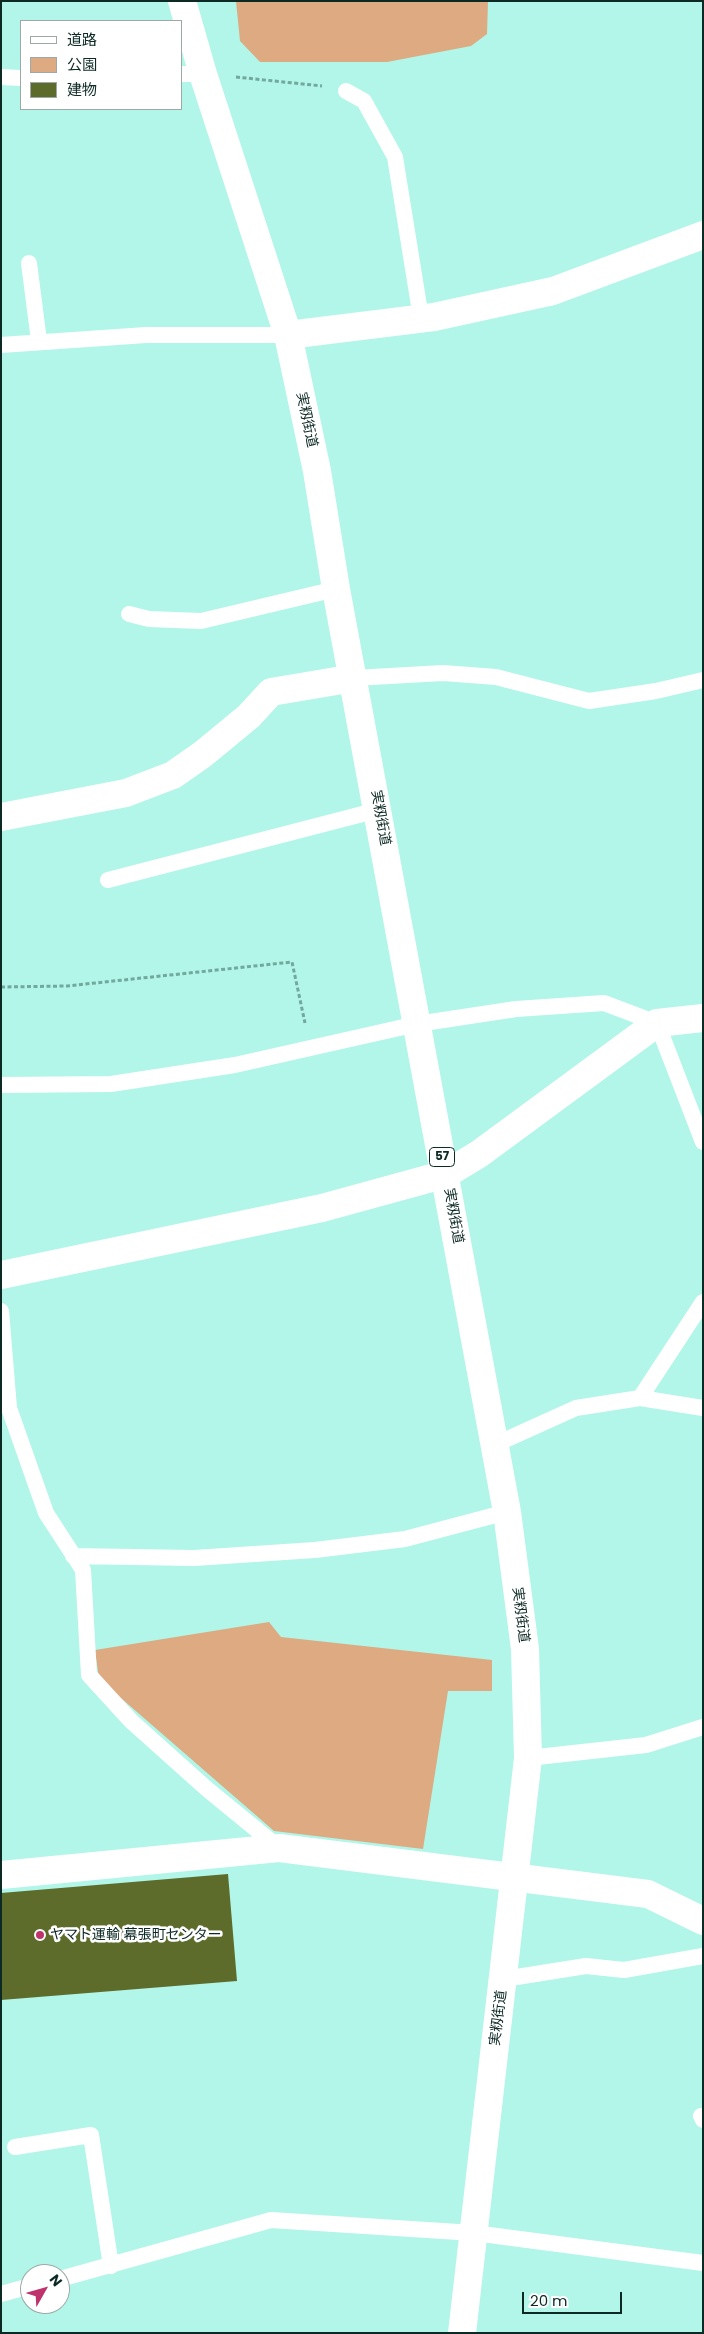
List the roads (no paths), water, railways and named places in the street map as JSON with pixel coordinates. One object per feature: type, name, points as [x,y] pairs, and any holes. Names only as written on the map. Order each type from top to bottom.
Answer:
[{"type":"main road","name":"実籾街道","points":[[182,1],[192,74],[288,335],[317,471],[336,589],[446,1174],[507,1512],[525,1649],[528,1758],[516,1877],[462,2333]]},
{"type":"main road","points":[[288,335],[434,317],[553,291],[703,235]]},
{"type":"main road","points":[[1,817],[126,793],[173,775],[219,742],[249,716],[271,692],[354,678]]},
{"type":"main road","points":[[1,1275],[322,1208],[446,1174],[479,1154],[657,1023],[703,1018]]},
{"type":"main road","points":[[1,1874],[279,1848],[648,1894],[703,1921]]},
{"type":"lane","points":[[1,77],[20,78]]},
{"type":"lane","points":[[346,90],[364,101],[395,157],[420,318]]},
{"type":"lane","points":[[29,263],[39,341]]},
{"type":"lane","points":[[1,345],[146,335],[288,335]]},
{"type":"lane","points":[[129,614],[149,619],[201,620],[336,589]]},
{"type":"lane","points":[[354,678],[443,673],[496,677],[589,701],[656,691],[703,680]]},
{"type":"lane","points":[[108,880],[378,810]]},
{"type":"lane","points":[[1,1085],[111,1084],[235,1065],[417,1024],[516,1009],[604,1003],[657,1023],[703,1142]]},
{"type":"lane","points":[[640,1398],[703,1302]]},
{"type":"lane","points":[[1,1312],[9,1408],[46,1513],[83,1570],[89,1675],[132,1721],[207,1789],[279,1848]]},
{"type":"lane","points":[[494,1445],[576,1408],[640,1398],[703,1408]]},
{"type":"lane","points":[[73,1556],[194,1558],[315,1550],[405,1539],[507,1512]]},
{"type":"lane","points":[[528,1758],[646,1745],[703,1727]]},
{"type":"lane","points":[[504,1979],[586,1966],[624,1970],[703,1956]]},
{"type":"lane","points":[[15,2147],[91,2135],[110,2266]]},
{"type":"lane","points":[[70,2276],[271,2220],[474,2232],[703,2263]]},
{"type":"lane","points":[[1,2294],[20,2289]]},
{"type":"place","name":"ヤマト運輸 幕張町センター","points":[[40,1935]]}]
